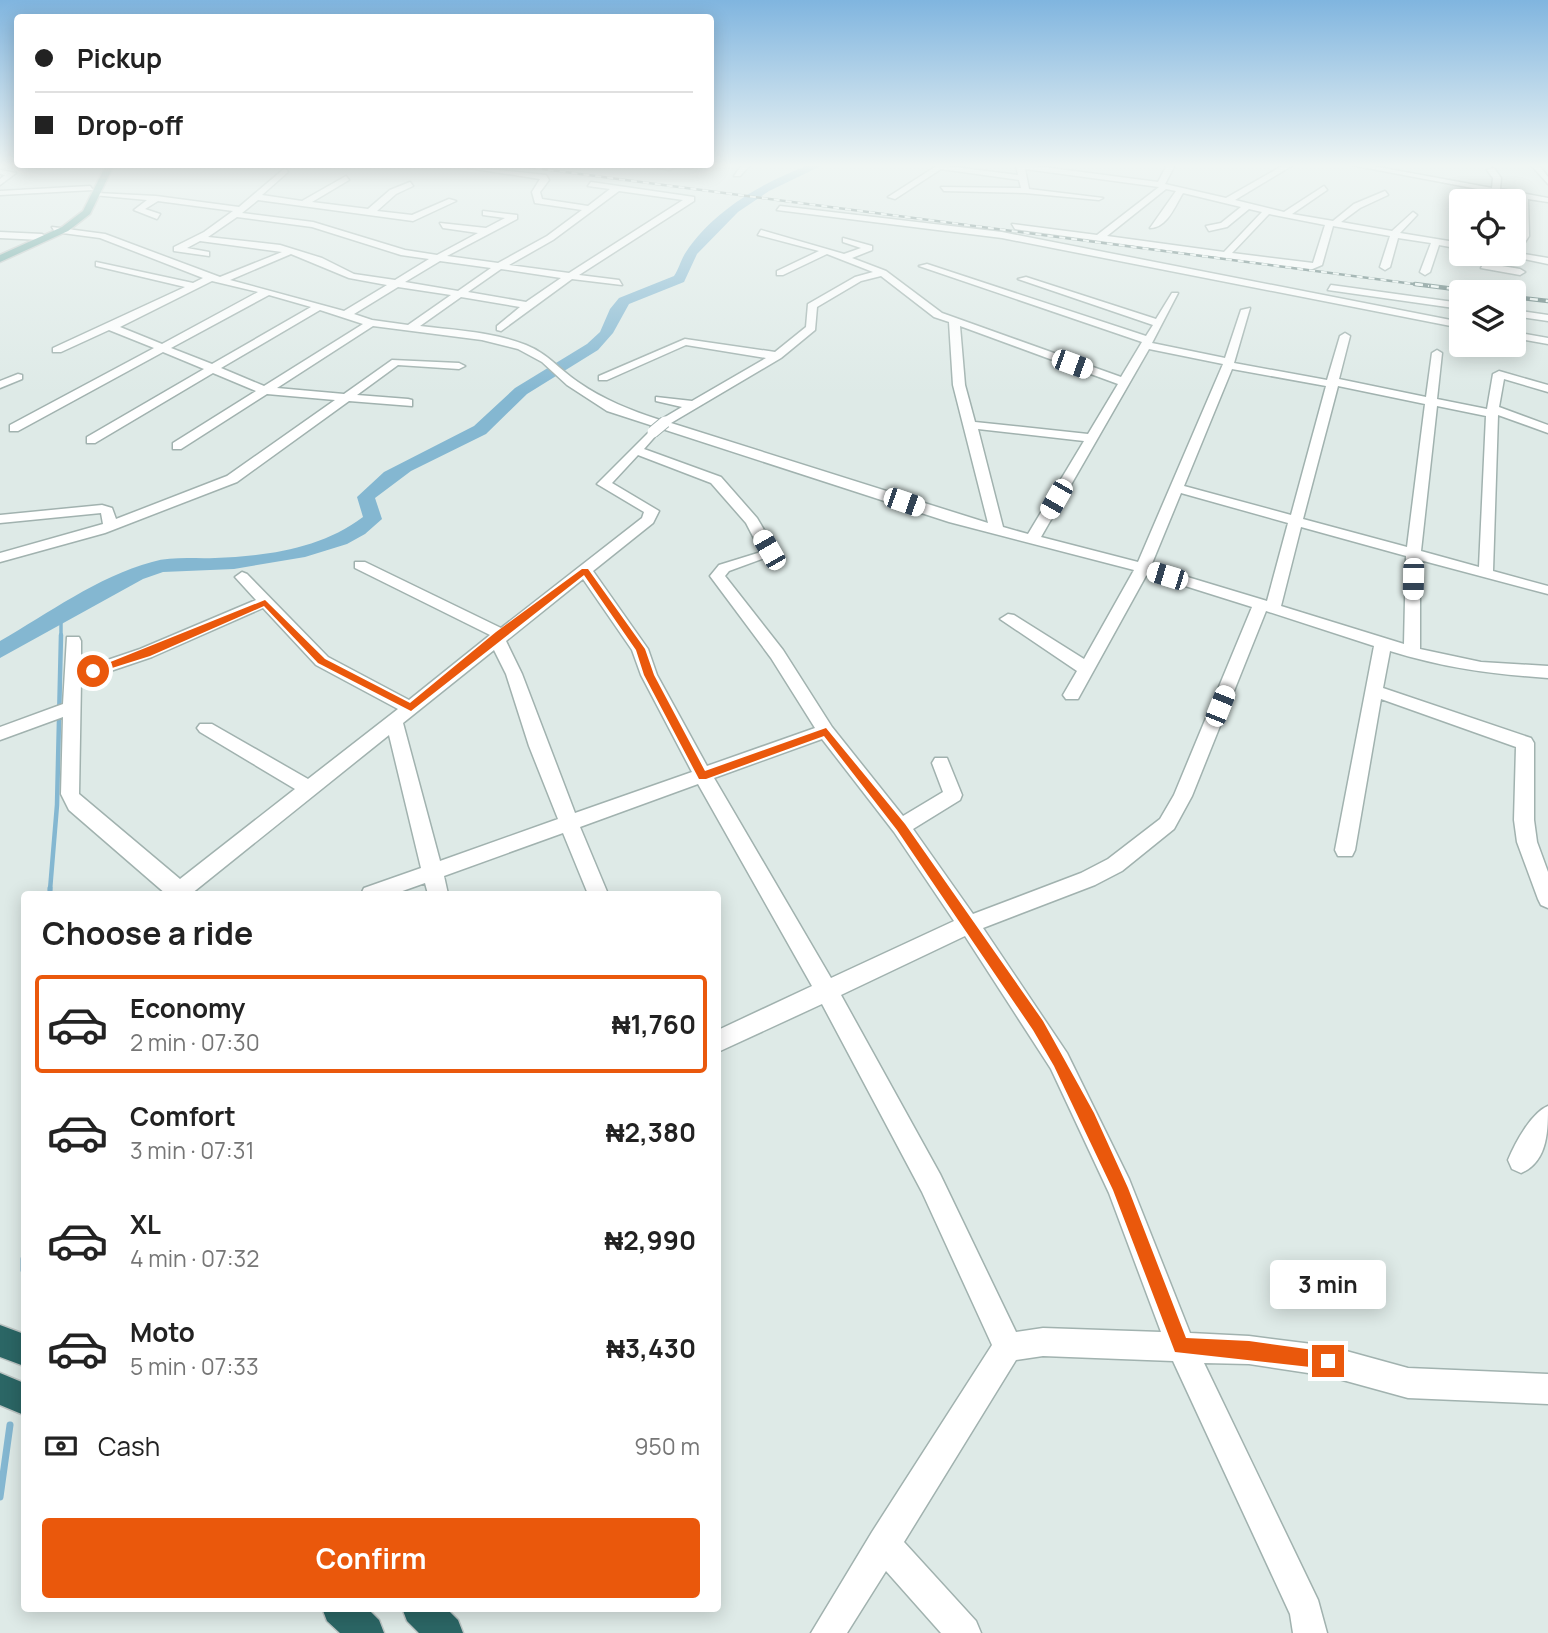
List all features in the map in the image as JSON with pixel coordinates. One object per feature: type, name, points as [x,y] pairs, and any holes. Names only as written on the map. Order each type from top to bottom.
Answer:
[{"type":"highway","points":[[0,1341],[21,1349]]},
{"type":"highway","points":[[0,1389],[21,1398]]},
{"type":"highway","points":[[344,1612],[366,1633]]},
{"type":"highway","points":[[424,1612],[444,1633]]},
{"type":"main road","points":[[0,257],[33,241]]},
{"type":"main road","points":[[0,257],[34,241]]},
{"type":"street","points":[[114,241],[131,245],[216,279],[268,291],[371,323],[500,340],[522,347],[546,360],[571,383],[611,408],[996,530],[1143,568],[1464,666],[1548,671]]},
{"type":"street","points":[[197,241],[177,250],[206,254]]},
{"type":"street","points":[[219,241],[292,251],[352,276],[531,306]]},
{"type":"street","points":[[366,241],[404,253],[441,256],[618,283]]},
{"type":"street","points":[[345,315],[468,241]]},
{"type":"street","points":[[410,328],[500,266],[544,241]]},
{"type":"street","points":[[501,328],[531,306],[530,303],[624,241]]},
{"type":"street","points":[[791,241],[827,251],[886,276],[931,311],[954,321],[1124,382]]},
{"type":"street","points":[[844,258],[869,249],[849,241]]},
{"type":"street","points":[[1034,241],[1449,323]]},
{"type":"street","points":[[1129,241],[1298,266],[1317,265],[1326,241]]},
{"type":"street","points":[[1226,255],[1239,241]]},
{"type":"street","points":[[1385,267],[1393,241]]},
{"type":"street","points":[[1425,272],[1436,241]]},
{"type":"street","points":[[57,350],[193,286],[292,251]]},
{"type":"street","points":[[780,273],[827,251]]},
{"type":"street","points":[[1526,257],[1548,261]]},
{"type":"street","points":[[912,270],[939,260]]},
{"type":"street","points":[[99,264],[193,286]]},
{"type":"street","points":[[924,266],[1145,343],[1229,363],[1493,412],[1548,429]]},
{"type":"street","points":[[1298,266],[1301,280],[1449,304]]},
{"type":"street","points":[[1489,266],[1520,272]]},
{"type":"street","points":[[1518,266],[1522,280]]},
{"type":"street","points":[[179,891],[653,514],[647,507],[604,484],[653,432],[692,405],[777,356],[811,328],[809,312],[812,306],[858,279],[900,274]]},
{"type":"street","points":[[1023,279],[1158,323]]},
{"type":"street","points":[[14,428],[268,291]]},
{"type":"street","points":[[1032,540],[1175,295]]},
{"type":"street","points":[[91,440],[319,306]]},
{"type":"street","points":[[1072,695],[1143,568],[1229,363],[1246,310]]},
{"type":"street","points":[[1526,315],[1548,318]]},
{"type":"street","points":[[954,321],[959,385],[988,488],[996,530]]},
{"type":"street","points":[[177,446],[371,323]]},
{"type":"street","points":[[112,325],[111,328],[166,347],[264,390],[408,403]]},
{"type":"street","points":[[721,1040],[828,993],[968,925],[1088,879],[1115,865],[1167,824],[1183,796],[1267,605],[1297,521],[1345,336]]},
{"type":"street","points":[[1526,337],[1548,341]]},
{"type":"street","points":[[603,378],[685,342],[777,356]]},
{"type":"street","points":[[1412,652],[1413,554],[1437,353]]},
{"type":"street","points":[[0,558],[111,526],[237,477],[399,361],[459,366]]},
{"type":"street","points":[[1486,573],[1493,412],[1499,374],[1548,388]]},
{"type":"street","points":[[0,385],[18,377]]},
{"type":"street","points":[[660,399],[692,405]]},
{"type":"street","points":[[970,425],[1091,438]]},
{"type":"street","points":[[636,450],[716,480],[752,521],[768,553],[724,568],[717,576],[776,654],[826,731],[901,827],[1038,1025],[1089,1118],[1139,1234],[1181,1346],[1306,1612],[1310,1633]]},
{"type":"street","points":[[1178,488],[1544,590]]},
{"type":"street","points":[[0,519],[102,509],[107,511],[111,526]]},
{"type":"street","points":[[360,565],[498,636],[514,674],[537,746],[597,891]]},
{"type":"street","points":[[585,570],[640,649],[649,675],[703,776],[828,993],[931,1183],[1008,1347]]},
{"type":"street","points":[[242,577],[322,661],[411,708]]},
{"type":"street","points":[[71,678],[146,653],[265,602]]},
{"type":"street","points":[[1008,619],[1087,668]]},
{"type":"street","points":[[73,641],[71,678],[64,711],[69,794],[76,805],[177,891]]},
{"type":"street","points":[[1345,850],[1383,643]]},
{"type":"street","points":[[1375,691],[1525,743],[1524,821],[1527,842],[1548,899]]},
{"type":"street","points":[[0,734],[64,711]]},
{"type":"street","points":[[394,721],[437,891]]},
{"type":"street","points":[[206,728],[309,789]]},
{"type":"street","points":[[379,891],[826,731]]},
{"type":"street","points":[[901,827],[953,795],[941,763]]},
{"type":"street","points":[[1521,1160],[1548,1118]]},
{"type":"street","points":[[828,1633],[1008,1347],[1043,1342],[1249,1350],[1328,1361],[1408,1383],[1548,1389]]},
{"type":"street","points":[[883,1542],[964,1633]]},
{"type":"waterway","points":[[0,651],[115,583],[156,567],[276,558],[320,547],[358,530],[373,519],[366,497],[377,485],[405,467],[485,427],[521,391],[593,347],[606,333],[617,309],[624,301],[679,279],[693,251],[701,241]]},
{"type":"waterway","points":[[61,617],[61,635]]},
{"type":"waterway","points":[[50,890],[57,805],[61,635]]},
{"type":"waterway","points":[[0,1497],[10,1425]]},
{"type":"railway","points":[[1090,241],[1429,286]]},
{"type":"railway","points":[[1415,284],[1449,288]]},
{"type":"railway","points":[[1526,298],[1548,301]]},
{"type":"route","points":[[93,671],[146,653],[265,602],[315,656],[411,708],[500,634],[585,570],[640,649],[649,675],[703,776],[826,731],[901,827],[1038,1025],[1059,1061],[1089,1118],[1120,1188],[1181,1346],[1249,1350],[1328,1361]]}]
